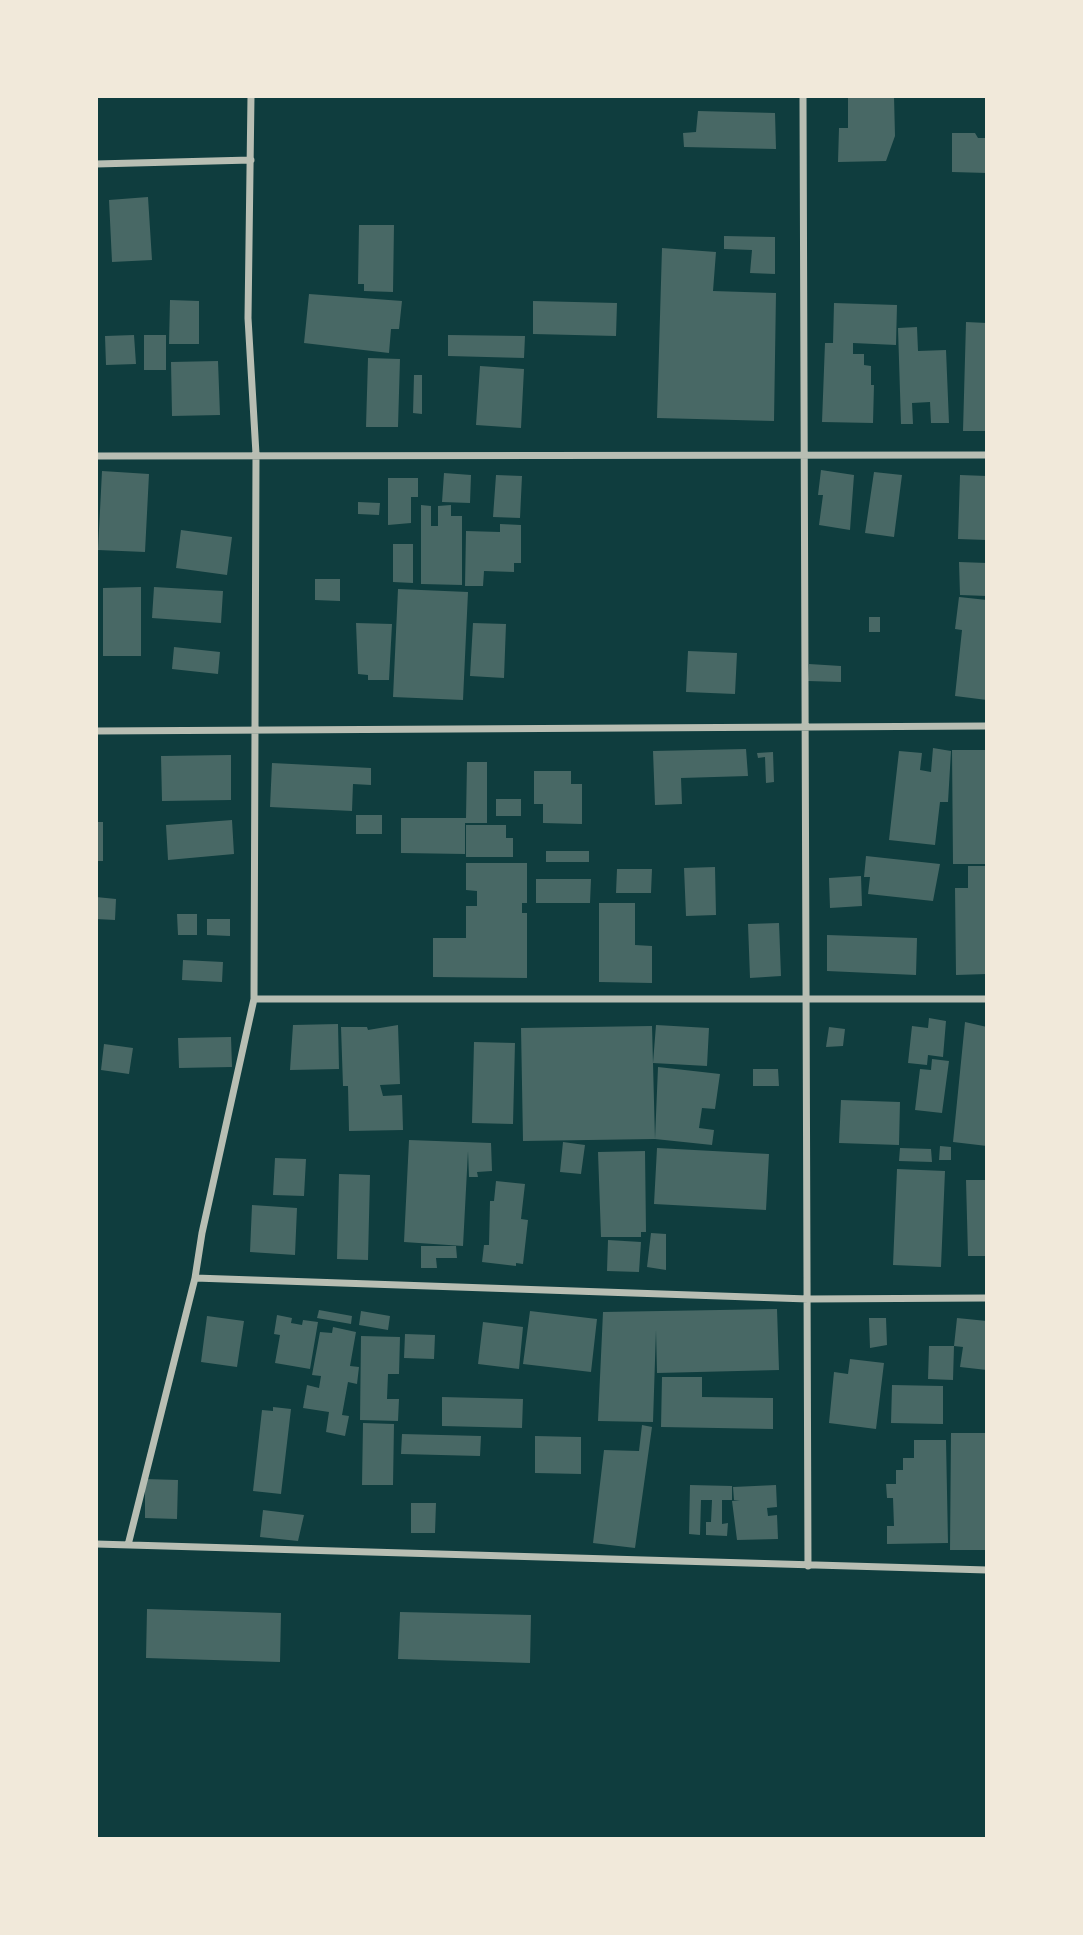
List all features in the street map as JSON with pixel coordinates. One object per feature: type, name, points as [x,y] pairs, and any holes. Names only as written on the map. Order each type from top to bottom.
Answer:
[{"type":"street","points":[[128,1545],[195,1278],[202,1233],[254,999],[256,454],[248,318],[251,96]]},
{"type":"street","points":[[803,96],[807,1566]]},
{"type":"street","points":[[96,164],[251,160]]},
{"type":"street","points":[[96,456],[987,455]]},
{"type":"street","points":[[96,731],[987,726]]},
{"type":"street","points":[[254,999],[987,999]]},
{"type":"street","points":[[195,1278],[808,1299],[987,1298]]},
{"type":"street","points":[[96,1544],[987,1570]]},
{"type":"building","points":[[848,96],[894,96],[895,136],[886,161],[838,162],[839,128],[848,128]]},
{"type":"building","points":[[698,111],[775,113],[776,149],[684,147],[683,133],[696,132]]},
{"type":"building","points":[[952,133],[975,133],[978,138],[987,138],[987,173],[952,172]]},
{"type":"building","points":[[148,197],[152,260],[112,262],[109,200]]},
{"type":"building","points":[[359,225],[394,225],[393,292],[364,291],[364,284],[358,284]]},
{"type":"building","points":[[724,236],[775,237],[775,274],[750,273],[752,250],[724,249]]},
{"type":"building","points":[[662,248],[716,252],[713,291],[776,293],[774,421],[657,418]]},
{"type":"building","points":[[309,294],[402,301],[399,329],[391,329],[389,353],[304,343]]},
{"type":"building","points":[[170,300],[199,301],[199,344],[169,344]]},
{"type":"building","points":[[533,301],[617,303],[616,336],[533,334]]},
{"type":"building","points":[[834,303],[897,305],[896,345],[853,343],[853,354],[864,354],[864,365],[871,366],[871,385],[874,385],[873,423],[822,422],[825,343],[833,343]]},
{"type":"building","points":[[966,322],[987,323],[987,431],[963,431]]},
{"type":"building","points":[[917,327],[918,351],[946,350],[949,423],[931,423],[930,402],[912,403],[913,424],[901,424],[898,328]]},
{"type":"building","points":[[134,335],[136,364],[106,365],[105,336]]},
{"type":"building","points":[[144,335],[166,335],[166,370],[144,370]]},
{"type":"building","points":[[448,335],[525,336],[524,358],[448,356]]},
{"type":"building","points":[[368,358],[400,359],[398,427],[366,427]]},
{"type":"building","points":[[218,361],[220,415],[172,416],[171,362]]},
{"type":"building","points":[[480,366],[524,369],[521,428],[476,425]]},
{"type":"building","points":[[414,375],[422,375],[422,414],[413,413]]},
{"type":"building","points":[[821,470],[854,475],[850,530],[819,525],[823,495],[818,495]]},
{"type":"building","points":[[102,471],[149,474],[145,552],[98,550]]},
{"type":"building","points":[[874,472],[902,475],[894,537],[865,533]]},
{"type":"building","points":[[444,473],[471,475],[470,503],[442,502]]},
{"type":"building","points":[[496,475],[522,476],[520,518],[493,517]]},
{"type":"building","points":[[960,475],[987,476],[987,540],[958,539]]},
{"type":"building","points":[[388,478],[418,478],[418,497],[411,497],[411,523],[388,525]]},
{"type":"building","points":[[358,502],[380,503],[379,515],[358,514]]},
{"type":"building","points":[[421,505],[431,506],[431,526],[438,526],[438,506],[451,505],[451,516],[462,516],[462,585],[421,584]]},
{"type":"building","points":[[500,524],[521,525],[521,563],[514,563],[514,572],[484,571],[483,586],[465,586],[466,531],[500,532]]},
{"type":"building","points":[[181,530],[232,537],[227,575],[176,568]]},
{"type":"building","points":[[393,544],[413,544],[413,583],[393,582]]},
{"type":"building","points":[[959,562],[987,563],[987,596],[960,595]]},
{"type":"building","points":[[315,579],[340,579],[340,601],[315,600]]},
{"type":"building","points":[[141,587],[141,656],[103,656],[103,588]]},
{"type":"building","points":[[154,587],[223,591],[221,623],[152,618]]},
{"type":"building","points":[[398,589],[468,592],[463,700],[393,697]]},
{"type":"building","points":[[959,597],[987,600],[987,700],[955,696],[962,630],[955,629]]},
{"type":"building","points":[[869,617],[880,617],[880,632],[869,632]]},
{"type":"building","points":[[356,623],[392,624],[389,680],[368,680],[368,675],[358,674]]},
{"type":"building","points":[[473,623],[506,624],[504,678],[470,676]]},
{"type":"building","points":[[174,647],[220,652],[218,674],[172,669]]},
{"type":"building","points":[[688,651],[737,653],[735,694],[686,692]]},
{"type":"building","points":[[809,664],[841,666],[841,682],[808,681]]},
{"type":"building","points":[[933,748],[951,751],[948,802],[940,802],[935,845],[889,840],[899,751],[922,753],[920,770],[931,772]]},
{"type":"building","points":[[746,749],[748,776],[681,778],[682,804],[655,805],[653,751]]},
{"type":"building","points":[[952,750],[987,750],[987,864],[953,864]]},
{"type":"building","points":[[773,752],[774,782],[766,783],[765,757],[758,758],[757,753]]},
{"type":"building","points":[[231,755],[231,800],[162,801],[161,756]]},
{"type":"building","points":[[467,762],[487,762],[487,823],[465,823],[465,854],[401,853],[401,818],[466,818]]},
{"type":"building","points":[[272,763],[371,768],[371,785],[353,784],[352,811],[270,807]]},
{"type":"building","points":[[534,771],[571,771],[571,784],[582,784],[582,824],[543,823],[543,804],[534,804]]},
{"type":"building","points":[[496,799],[521,799],[521,816],[496,816]]},
{"type":"building","points":[[356,815],[382,815],[382,834],[356,834]]},
{"type":"building","points":[[232,820],[234,854],[168,860],[166,825]]},
{"type":"building","points":[[96,822],[103,822],[103,861],[96,861]]},
{"type":"building","points":[[466,825],[506,825],[506,838],[513,838],[513,857],[466,857]]},
{"type":"building","points":[[546,851],[589,851],[589,862],[546,862]]},
{"type":"building","points":[[866,856],[940,864],[933,901],[868,894],[870,877],[864,877]]},
{"type":"building","points":[[466,863],[527,863],[527,903],[522,903],[522,913],[527,913],[527,978],[433,977],[433,938],[466,938],[466,906],[477,906],[477,891],[466,890]]},
{"type":"building","points":[[968,866],[987,866],[987,974],[956,975],[955,888],[968,888]]},
{"type":"building","points":[[715,867],[716,915],[686,916],[684,868]]},
{"type":"building","points":[[617,869],[652,869],[651,893],[616,893]]},
{"type":"building","points":[[861,876],[862,906],[830,908],[829,878]]},
{"type":"building","points":[[536,879],[591,879],[590,903],[536,903]]},
{"type":"building","points":[[96,897],[116,899],[115,920],[96,919]]},
{"type":"building","points":[[599,903],[635,903],[635,945],[652,946],[652,983],[599,982]]},
{"type":"building","points":[[177,914],[197,914],[197,935],[178,935]]},
{"type":"building","points":[[207,919],[230,919],[230,936],[207,935]]},
{"type":"building","points":[[779,923],[781,976],[750,978],[748,924]]},
{"type":"building","points":[[827,935],[917,938],[916,975],[827,971]]},
{"type":"building","points":[[183,960],[223,962],[222,982],[182,980]]},
{"type":"building","points":[[929,1018],[946,1021],[943,1057],[928,1055],[927,1065],[908,1063],[912,1026],[928,1028]]},
{"type":"building","points":[[965,1022],[987,1027],[987,1146],[953,1142]]},
{"type":"building","points":[[338,1024],[339,1069],[290,1070],[293,1025]]},
{"type":"building","points":[[398,1025],[400,1084],[380,1085],[383,1096],[402,1095],[403,1130],[349,1131],[348,1086],[343,1086],[341,1027],[367,1027],[368,1030]]},
{"type":"building","points":[[656,1025],[709,1028],[707,1066],[653,1063]]},
{"type":"building","points":[[652,1026],[655,1139],[523,1141],[521,1028]]},
{"type":"building","points":[[829,1027],[845,1029],[843,1046],[826,1047]]},
{"type":"building","points":[[231,1037],[232,1067],[179,1068],[178,1038]]},
{"type":"building","points":[[474,1042],[515,1043],[513,1124],[472,1123]]},
{"type":"building","points":[[104,1044],[133,1048],[129,1074],[101,1070]]},
{"type":"building","points":[[932,1059],[949,1061],[942,1113],[915,1110],[920,1069],[931,1070]]},
{"type":"building","points":[[658,1067],[720,1074],[715,1109],[702,1108],[699,1128],[714,1130],[712,1145],[655,1139]]},
{"type":"building","points":[[753,1069],[778,1069],[779,1086],[753,1086]]},
{"type":"building","points":[[841,1100],[900,1102],[899,1145],[839,1143]]},
{"type":"building","points":[[409,1140],[491,1143],[492,1171],[477,1172],[478,1177],[469,1177],[468,1151],[463,1246],[404,1242]]},
{"type":"building","points":[[563,1142],[585,1145],[581,1174],[560,1172]]},
{"type":"building","points":[[940,1146],[951,1147],[951,1160],[939,1160]]},
{"type":"building","points":[[657,1148],[769,1154],[766,1210],[654,1204]]},
{"type":"building","points":[[900,1148],[931,1149],[932,1162],[899,1161]]},
{"type":"building","points":[[645,1151],[646,1232],[641,1232],[641,1237],[601,1237],[598,1152]]},
{"type":"building","points":[[275,1158],[306,1159],[304,1196],[273,1195]]},
{"type":"building","points":[[897,1169],[945,1171],[941,1267],[893,1265]]},
{"type":"building","points":[[339,1174],[370,1175],[368,1260],[337,1259]]},
{"type":"building","points":[[966,1180],[987,1180],[987,1256],[968,1256]]},
{"type":"building","points":[[496,1181],[525,1184],[521,1219],[528,1220],[523,1264],[516,1263],[516,1266],[482,1262],[484,1245],[489,1245],[490,1201],[494,1201]]},
{"type":"building","points":[[252,1205],[297,1208],[295,1255],[250,1252]]},
{"type":"building","points":[[651,1233],[666,1234],[666,1270],[647,1267]]},
{"type":"building","points":[[608,1240],[641,1242],[639,1272],[607,1271]]},
{"type":"building","points":[[421,1246],[456,1246],[457,1258],[436,1258],[437,1268],[421,1268]]},
{"type":"building","points":[[777,1309],[779,1370],[657,1373],[656,1330],[653,1422],[598,1421],[603,1312]]},
{"type":"building","points":[[319,1310],[352,1316],[351,1324],[317,1318]]},
{"type":"building","points":[[361,1311],[390,1316],[388,1330],[359,1325]]},
{"type":"building","points":[[530,1311],[597,1319],[591,1372],[523,1364]]},
{"type":"building","points":[[277,1315],[292,1318],[291,1323],[302,1325],[303,1320],[318,1322],[310,1369],[275,1363],[280,1335],[274,1334]]},
{"type":"building","points":[[207,1316],[244,1321],[237,1367],[201,1362]]},
{"type":"building","points":[[869,1318],[886,1318],[887,1345],[870,1348]]},
{"type":"building","points":[[957,1318],[987,1321],[987,1370],[960,1367],[963,1347],[954,1346]]},
{"type":"building","points":[[483,1322],[523,1327],[519,1369],[478,1364]]},
{"type":"building","points":[[333,1327],[356,1332],[350,1366],[359,1367],[357,1384],[348,1382],[342,1415],[349,1416],[345,1436],[326,1432],[329,1412],[303,1408],[307,1385],[319,1388],[321,1376],[312,1375],[320,1332],[332,1333]]},
{"type":"building","points":[[405,1334],[435,1335],[434,1359],[404,1358]]},
{"type":"building","points":[[361,1336],[400,1337],[399,1374],[388,1374],[387,1399],[399,1399],[398,1421],[360,1420]]},
{"type":"building","points":[[929,1346],[954,1346],[953,1380],[928,1379]]},
{"type":"building","points":[[850,1359],[884,1363],[876,1429],[829,1423],[834,1372],[848,1374]]},
{"type":"building","points":[[662,1377],[702,1377],[702,1397],[773,1398],[773,1429],[661,1427]]},
{"type":"building","points":[[892,1385],[943,1386],[943,1424],[891,1423]]},
{"type":"building","points":[[442,1397],[523,1399],[522,1428],[442,1426]]},
{"type":"building","points":[[273,1407],[291,1409],[281,1494],[253,1491],[262,1410],[273,1411]]},
{"type":"building","points":[[363,1423],[394,1424],[393,1485],[362,1485]]},
{"type":"building","points":[[642,1425],[652,1427],[635,1548],[593,1543],[604,1450],[639,1451]]},
{"type":"building","points":[[951,1433],[987,1433],[987,1550],[950,1550]]},
{"type":"building","points":[[402,1434],[481,1436],[480,1456],[401,1454]]},
{"type":"building","points":[[535,1436],[581,1437],[581,1474],[535,1473]]},
{"type":"building","points":[[914,1440],[946,1440],[948,1543],[887,1544],[887,1526],[894,1526],[893,1498],[887,1498],[886,1484],[896,1484],[896,1470],[903,1470],[903,1458],[914,1458]]},
{"type":"building","points":[[145,1479],[178,1480],[177,1519],[145,1518]]},
{"type":"building","points":[[690,1485],[732,1486],[732,1500],[722,1500],[722,1524],[728,1523],[727,1536],[706,1535],[706,1522],[711,1522],[712,1500],[701,1500],[700,1535],[689,1534]]},
{"type":"building","points":[[776,1485],[777,1507],[767,1508],[768,1516],[777,1515],[778,1539],[737,1540],[732,1501],[740,1500],[734,1500],[733,1487]]},
{"type":"building","points":[[411,1503],[436,1503],[435,1533],[411,1533]]},
{"type":"building","points":[[263,1510],[304,1515],[298,1541],[260,1537]]},
{"type":"building","points":[[147,1609],[281,1613],[280,1662],[146,1658]]},
{"type":"building","points":[[400,1612],[531,1615],[530,1663],[398,1659]]}]
